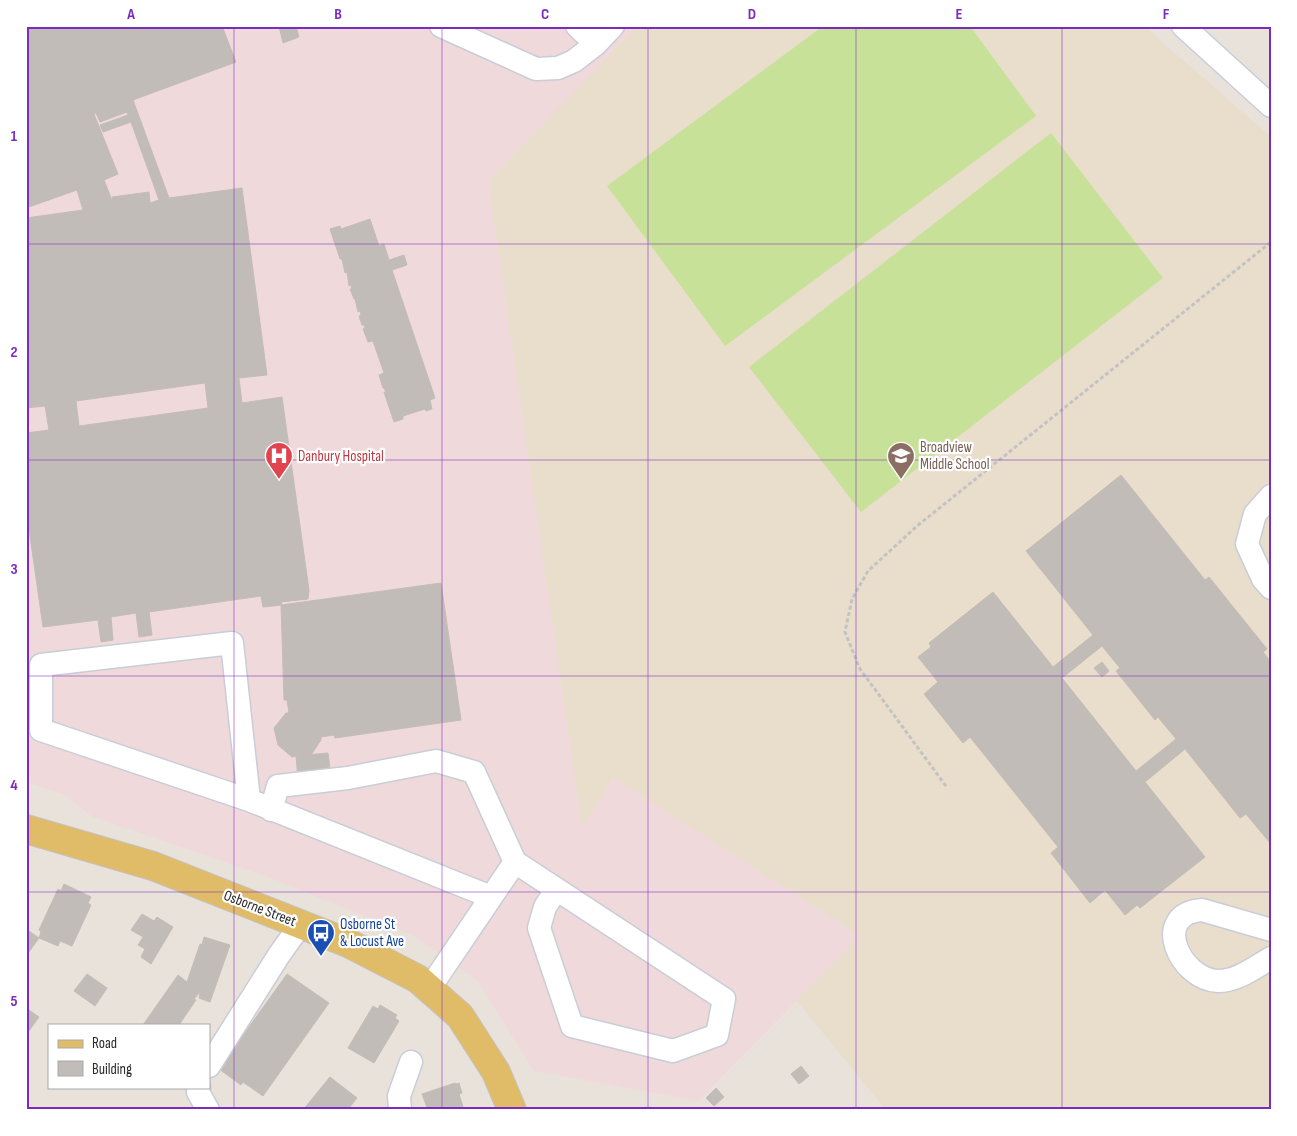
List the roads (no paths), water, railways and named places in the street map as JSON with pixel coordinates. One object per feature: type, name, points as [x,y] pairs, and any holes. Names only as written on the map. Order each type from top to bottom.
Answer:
[{"type":"main road","name":"Osborne Street","points":[[26,829],[153,866],[348,942],[418,979],[460,1016],[496,1072],[512,1110]]},
{"type":"street","points":[[441,26],[536,69],[558,68],[574,61],[596,44],[613,26]]},
{"type":"street","points":[[577,26],[596,44]]},
{"type":"street","points":[[1183,26],[1271,106]]},
{"type":"street","points":[[1271,496],[1255,514],[1247,544],[1263,579],[1271,588]]},
{"type":"street","points":[[249,800],[232,643],[41,665],[41,730],[249,800],[491,897]]},
{"type":"street","points":[[271,810],[278,786],[348,778],[436,762],[474,772],[515,862],[724,999],[717,1035],[673,1051],[572,1026],[538,928],[545,907],[556,890]]},
{"type":"street","points":[[429,989],[515,862]]},
{"type":"street","points":[[1271,930],[1202,910],[1192,911],[1180,919],[1175,928],[1174,945],[1182,960],[1199,975],[1218,981],[1238,977],[1271,958]]},
{"type":"street","points":[[210,1064],[301,924]]},
{"type":"street","points":[[400,1110],[399,1096],[411,1062]]},
{"type":"street","points":[[199,1088],[198,1092],[208,1110]]},
{"type":"place","name":"Danbury Hospital","points":[[279,480]]},
{"type":"place","name":"Broadview Middle School","points":[[901,480]]},
{"type":"place","name":"Osborne St & Locust Ave","points":[[321,957]]}]
